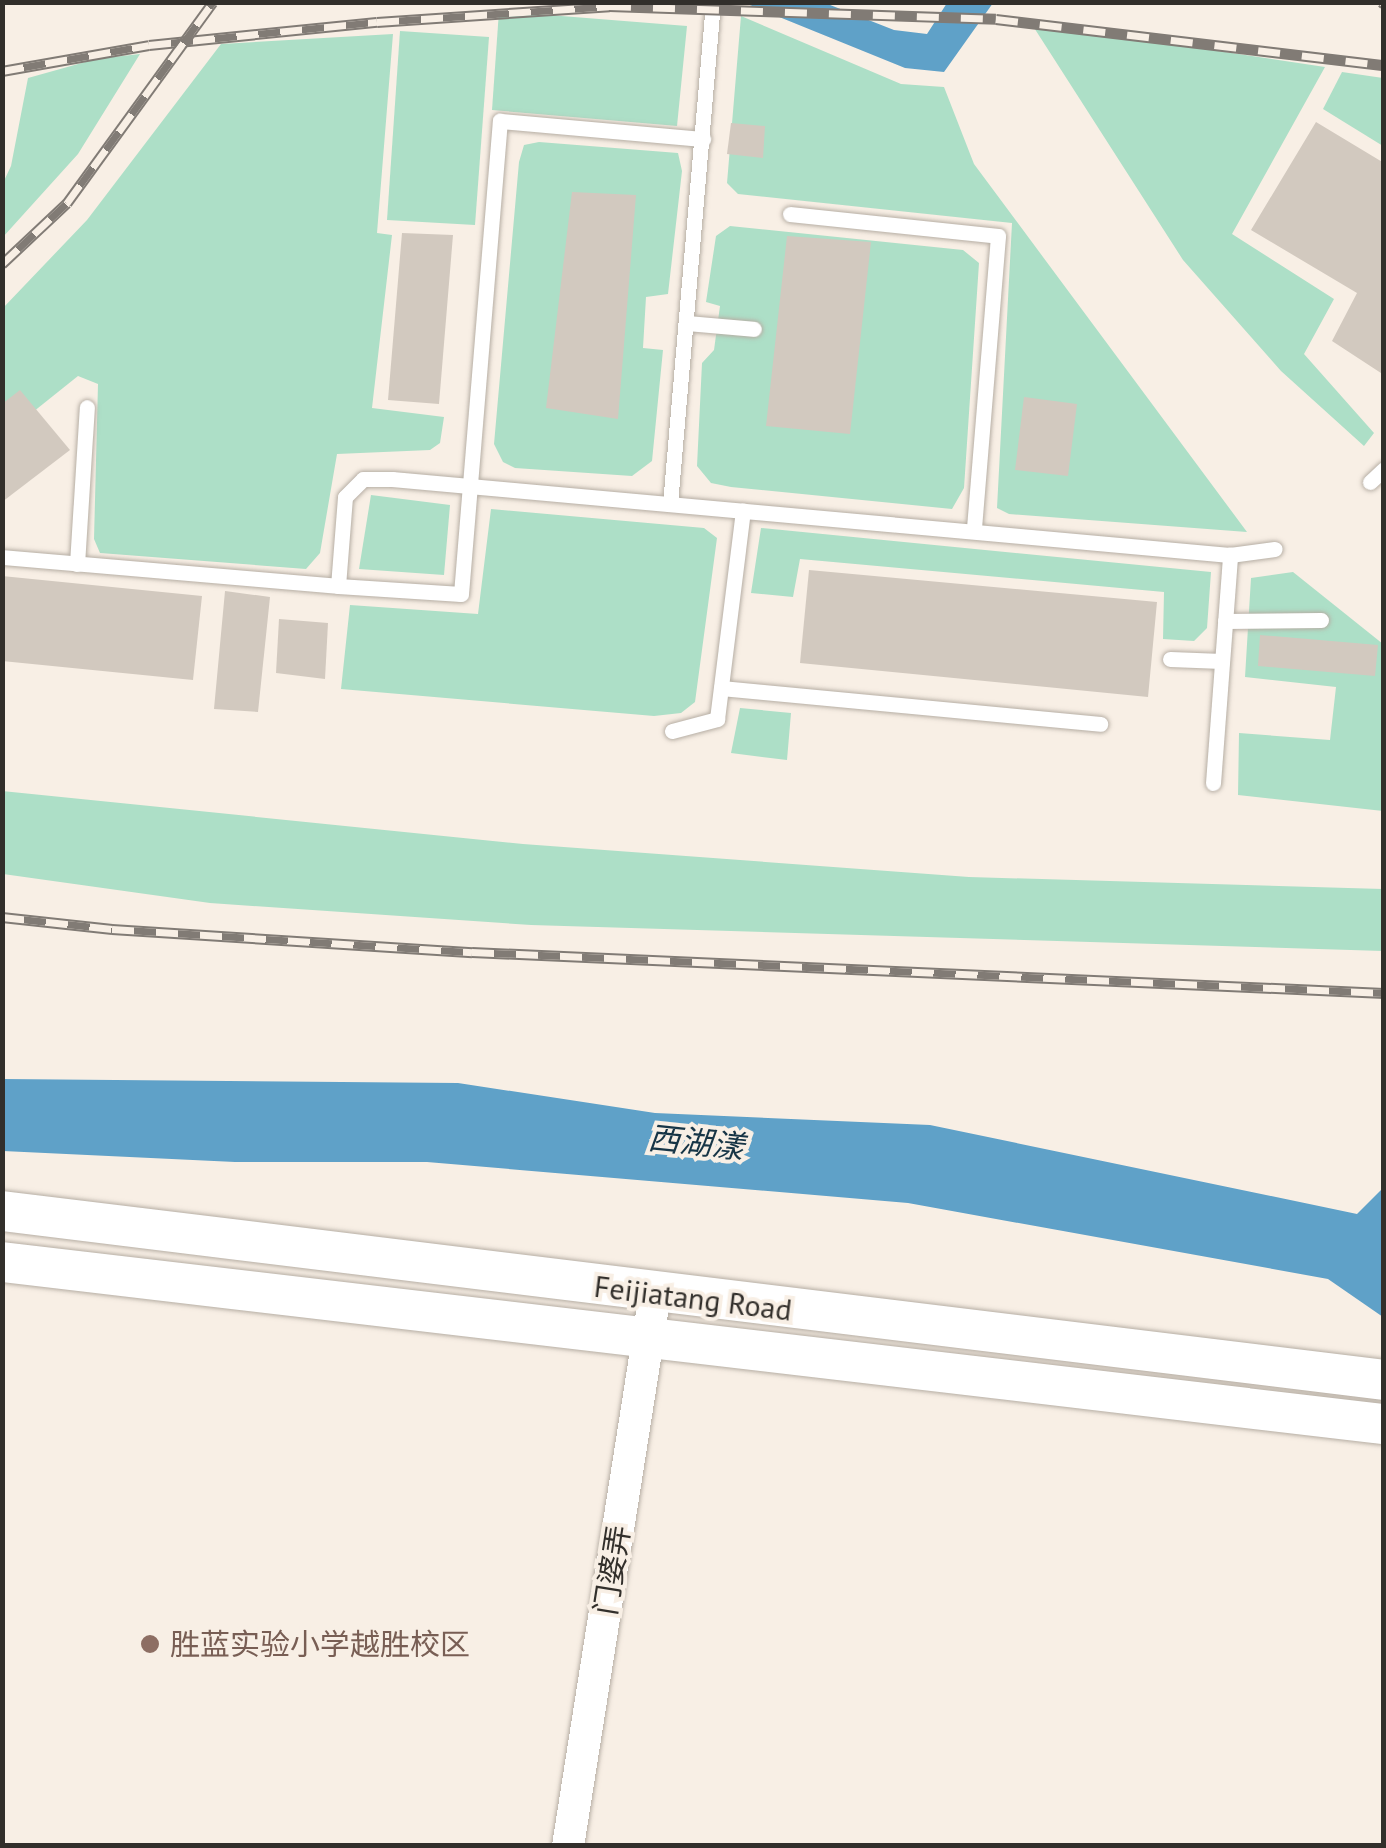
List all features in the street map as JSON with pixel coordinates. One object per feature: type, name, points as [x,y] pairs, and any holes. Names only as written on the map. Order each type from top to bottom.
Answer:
[{"type":"street","name":"Feijiatang Road","points":[[2,1211],[655,1294],[1384,1380]]},
{"type":"street","name":"Feijiatang Road","points":[[2,1262],[1384,1424]]},
{"type":"street","name":"门婆弄","points":[[568,1846],[655,1294]]},
{"type":"lane","points":[[670,504],[713,2]]},
{"type":"lane","points":[[2,557],[461,594],[473,486],[500,121],[703,140]]},
{"type":"lane","points":[[790,214],[998,236],[974,531]]},
{"type":"lane","points":[[686,323],[754,330]]},
{"type":"lane","points":[[77,564],[87,407]]},
{"type":"lane","points":[[1370,482],[1384,469]]},
{"type":"lane","points":[[338,586],[345,497],[363,479],[1230,554],[1276,550]]},
{"type":"lane","points":[[672,731],[717,720],[743,510]]},
{"type":"lane","points":[[1213,783],[1230,554]]},
{"type":"lane","points":[[1224,621],[1321,620]]},
{"type":"lane","points":[[1170,659],[1222,661]]},
{"type":"lane","points":[[721,688],[1100,724]]},
{"type":"green space","points":[[499,11],[687,26],[677,126],[492,110]]},
{"type":"green space","points":[[741,16],[901,84],[944,87],[974,164],[1247,532],[1009,514],[997,508],[1012,223],[738,194],[727,183]]},
{"type":"green space","points":[[1031,23],[1325,67],[1232,234],[1334,299],[1304,354],[1374,433],[1364,446],[1281,371],[1183,260]]},
{"type":"green space","points":[[400,31],[489,37],[475,225],[387,220]]},
{"type":"green space","points":[[393,34],[377,233],[392,235],[372,408],[444,417],[440,443],[430,450],[337,454],[320,553],[306,569],[100,553],[94,539],[98,384],[78,376],[3,436],[3,308],[87,220],[221,44]]},
{"type":"green space","points":[[140,54],[78,154],[3,237],[3,183],[11,166],[28,78],[96,59]]},
{"type":"green space","points":[[1342,72],[1383,78],[1383,146],[1323,109]]},
{"type":"green space","points":[[539,142],[678,153],[682,171],[668,294],[646,297],[643,348],[663,350],[652,461],[632,476],[515,468],[503,462],[494,444],[519,162],[524,145]]},
{"type":"green space","points":[[730,226],[963,250],[979,263],[964,488],[952,509],[731,487],[711,483],[697,466],[702,363],[714,350],[720,306],[706,302],[716,236]]},
{"type":"green space","points":[[371,495],[450,505],[444,575],[359,569]]},
{"type":"green space","points":[[491,509],[704,528],[717,538],[695,702],[681,713],[654,716],[341,689],[350,605],[478,614]]},
{"type":"green space","points":[[761,528],[1211,572],[1207,628],[1194,641],[1163,639],[1164,592],[800,559],[793,597],[751,593]]},
{"type":"green space","points":[[1293,572],[1383,644],[1383,811],[1238,795],[1239,733],[1330,740],[1336,687],[1245,677],[1251,578]]},
{"type":"green space","points":[[740,708],[791,713],[787,760],[731,753]]},
{"type":"green space","points":[[2,791],[523,844],[969,877],[1383,889],[1383,951],[531,925],[210,903],[3,874]]},
{"type":"water","points":[[745,3],[825,3],[894,30],[927,34],[947,3],[993,3],[944,72],[905,68]]},
{"type":"water","name":"西湖漾","points":[[3,1079],[458,1083],[655,1113],[930,1125],[1357,1214],[1383,1188],[1383,1317],[1328,1279],[908,1203],[427,1162],[235,1162],[3,1151]]},
{"type":"building","points":[[1316,122],[1384,163],[1384,375],[1332,341],[1357,293],[1251,230]]},
{"type":"building","points":[[731,123],[765,126],[763,158],[727,154]]},
{"type":"building","points":[[572,192],[636,195],[618,419],[546,408]]},
{"type":"building","points":[[402,233],[453,235],[439,404],[388,400]]},
{"type":"building","points":[[787,236],[871,242],[850,434],[766,426]]},
{"type":"building","points":[[20,390],[70,450],[2,502],[2,404]]},
{"type":"building","points":[[1024,397],[1077,404],[1068,476],[1015,470]]},
{"type":"building","points":[[809,570],[1157,602],[1148,697],[800,663]]},
{"type":"building","points":[[2,576],[202,596],[193,680],[2,661]]},
{"type":"building","points":[[225,591],[270,597],[258,712],[214,709]]},
{"type":"building","points":[[279,619],[328,623],[325,679],[276,673]]},
{"type":"building","points":[[1260,635],[1378,645],[1375,676],[1258,666]]},
{"type":"railway","points":[[2,264],[67,203],[213,2]]},
{"type":"railway","points":[[2,71],[149,45],[377,22],[609,6],[996,19],[1384,65]]},
{"type":"railway","points":[[2,917],[112,929],[472,952],[1384,993]]},
{"type":"place","name":"胜蓝实验小学越胜校区","points":[[150,1644]]}]
